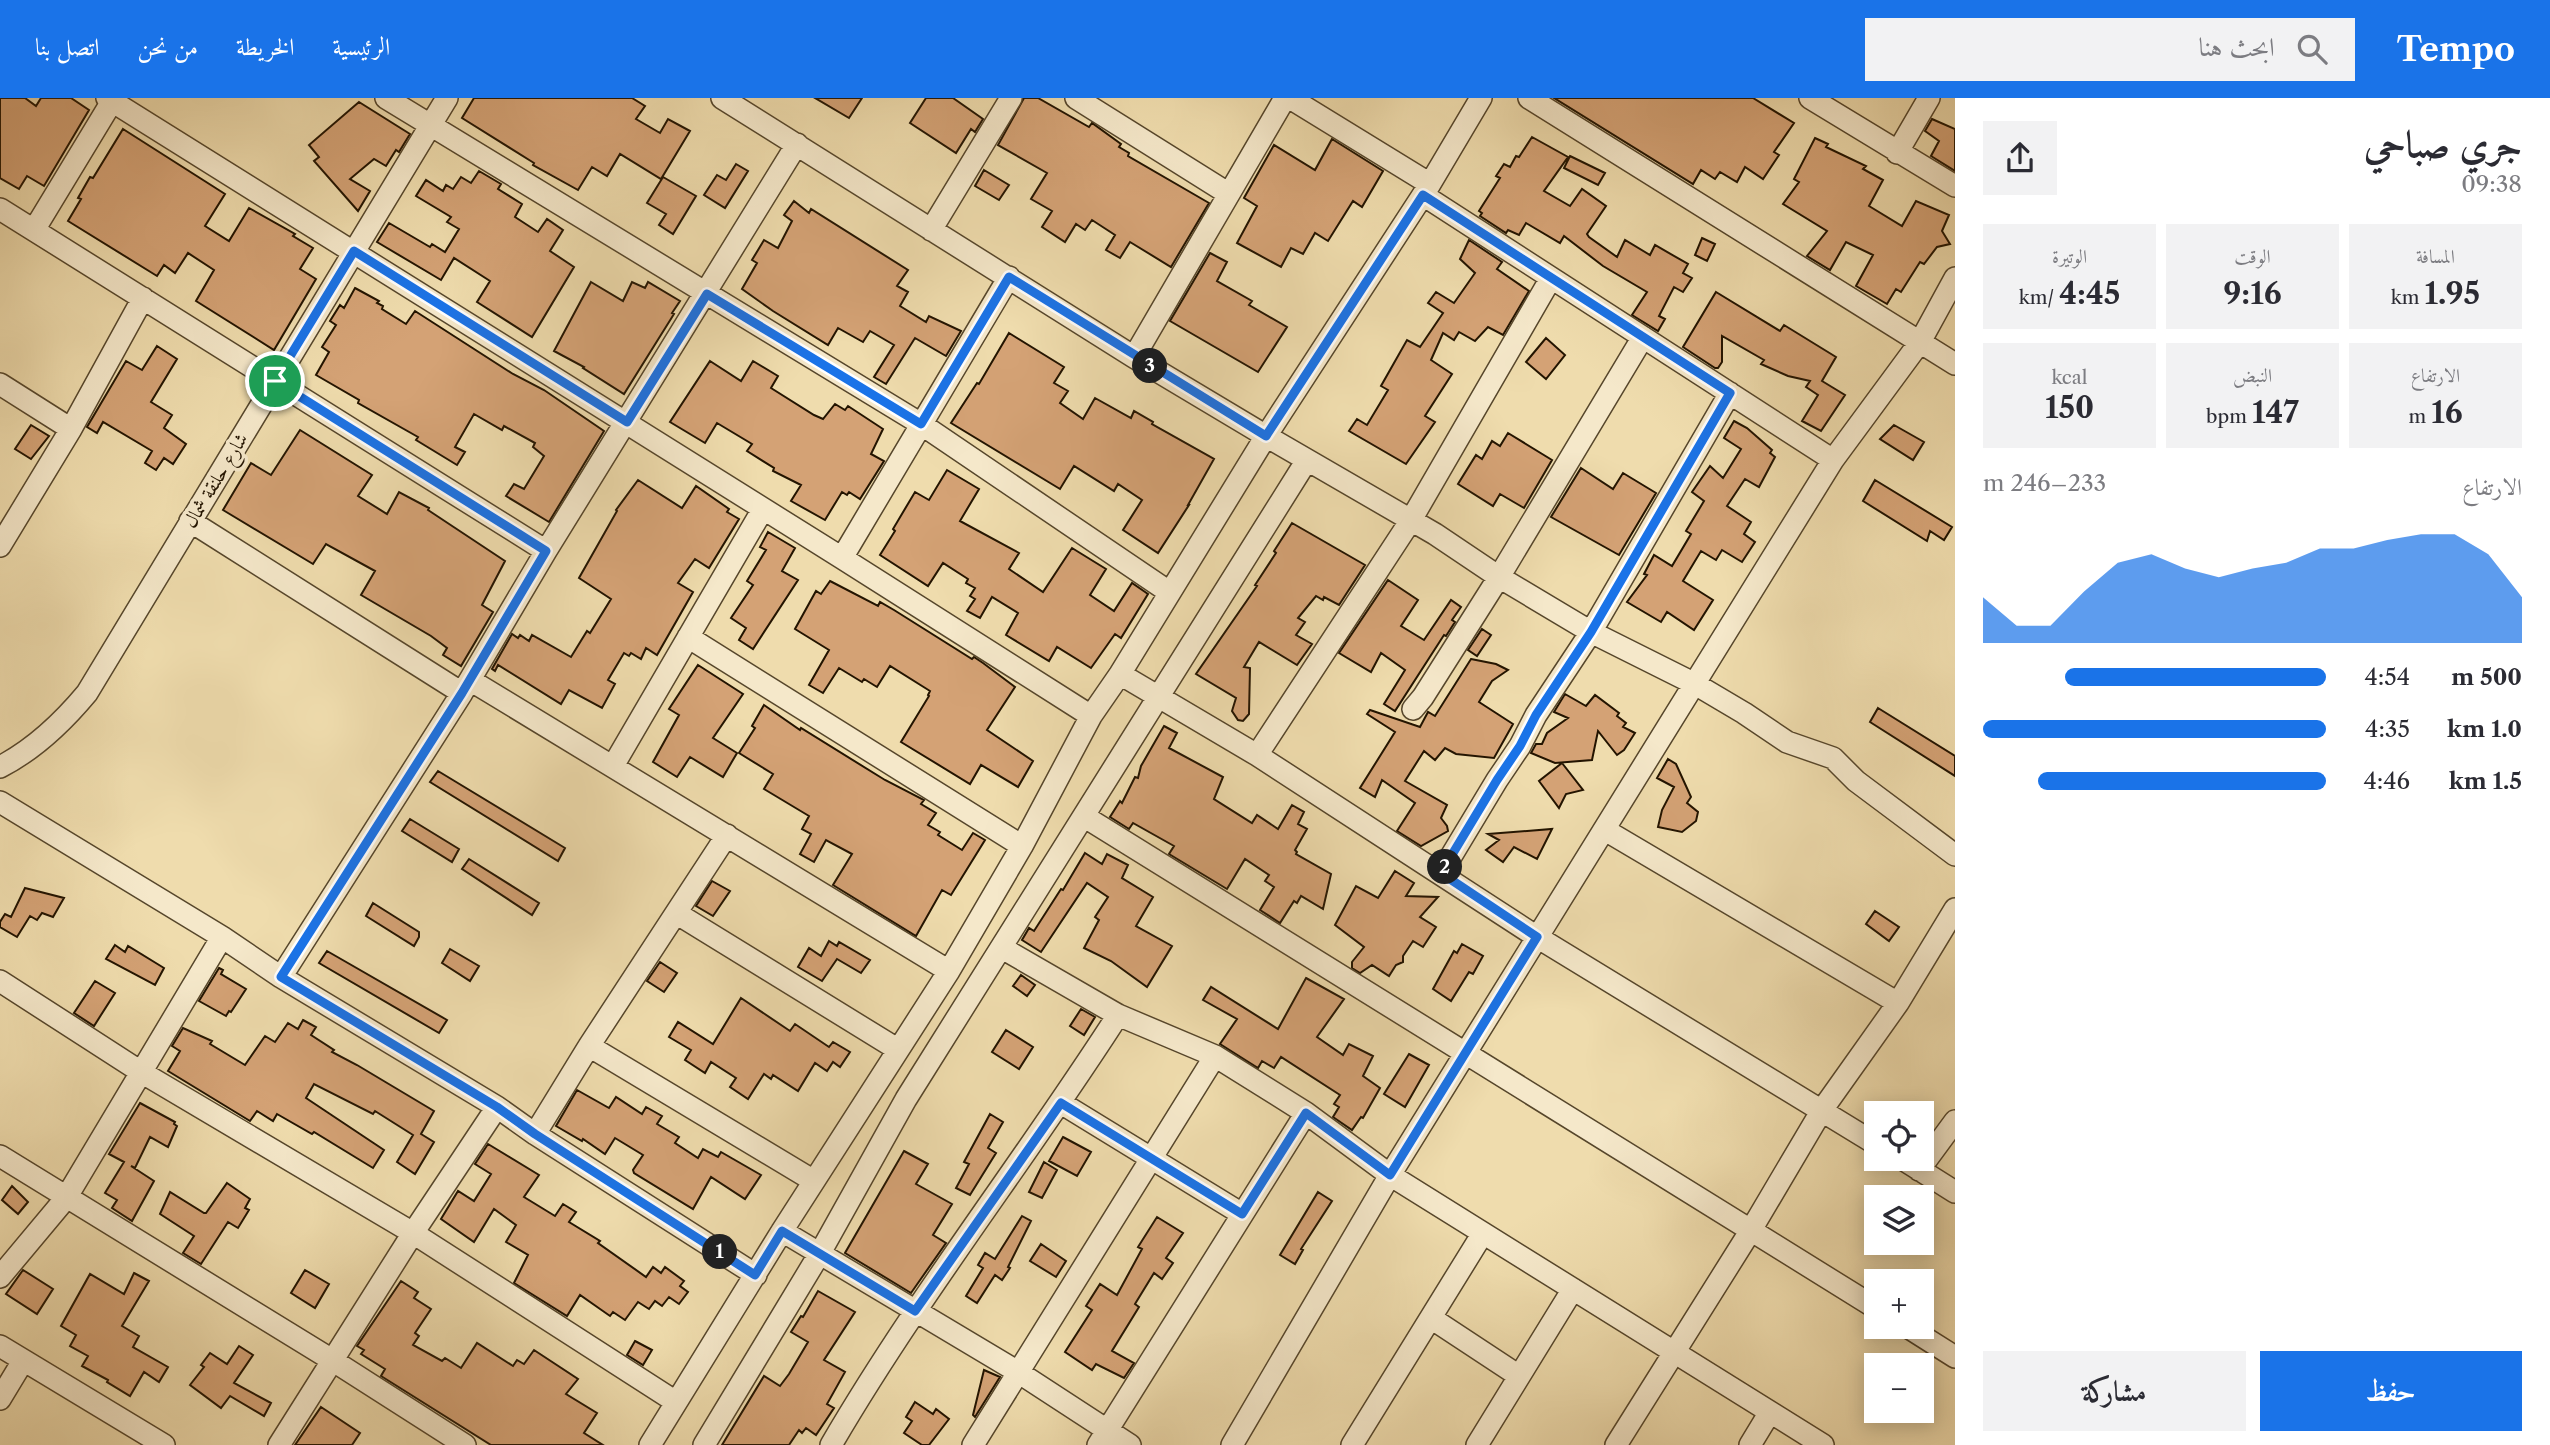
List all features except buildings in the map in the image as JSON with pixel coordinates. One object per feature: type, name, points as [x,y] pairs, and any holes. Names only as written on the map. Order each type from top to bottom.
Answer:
[{"type":"street","points":[[386,98],[921,424],[1169,592]]},
{"type":"street","name":"شارع حلنقة شمال","points":[[0,767],[63,721],[87,693],[447,98]]},
{"type":"street","points":[[722,98],[1134,356],[1411,520],[1591,632],[1695,684],[1787,742],[1833,758],[1856,781],[1955,855]]},
{"type":"street","points":[[931,230],[1011,98]]},
{"type":"street","points":[[1076,98],[1229,194]]},
{"type":"street","points":[[1134,356],[1288,98],[1427,190],[1551,278],[1833,460]]},
{"type":"street","points":[[650,1445],[782,1231],[949,971],[1022,846],[1091,716],[1121,674],[1266,436],[1427,190],[1481,98]]},
{"type":"street","points":[[1529,98],[1955,364]]},
{"type":"street","points":[[1810,98],[1955,187]]},
{"type":"street","points":[[1898,153],[1929,98]]},
{"type":"street","points":[[34,230],[111,99],[1091,716]]},
{"type":"street","points":[[281,977],[466,686],[797,144]]},
{"type":"street","points":[[0,209],[546,551]]},
{"type":"street","points":[[842,558],[1009,277]]},
{"type":"street","points":[[1257,755],[1411,520],[1551,278]]},
{"type":"street","points":[[1233,1445],[1390,1175],[1537,937],[1833,460],[1920,342],[1955,278]]},
{"type":"street","points":[[0,546],[71,429],[143,298]]},
{"type":"street","points":[[1413,709],[1499,577],[1643,337]]},
{"type":"street","points":[[0,384],[71,429]]},
{"type":"street","points":[[1441,873],[1520,746],[1536,715],[1591,632],[1730,393]]},
{"type":"street","points":[[704,1445],[820,1254],[906,1099],[1307,460]]},
{"type":"street","points":[[613,766],[763,509]]},
{"type":"street","points":[[191,521],[466,686],[613,766],[949,971]]},
{"type":"street","points":[[688,637],[1022,846]]},
{"type":"street","points":[[1121,674],[1257,755],[1537,937],[1864,1137]]},
{"type":"street","points":[[0,802],[222,937],[281,977],[497,1107],[755,1275]]},
{"type":"street","points":[[1085,817],[1864,1301]]},
{"type":"street","points":[[1605,830],[1898,1003]]},
{"type":"street","points":[[535,1134],[589,1046],[727,835]]},
{"type":"street","points":[[1616,1445],[1822,1111],[1898,1003],[1955,909]]},
{"type":"street","points":[[676,913],[897,1049]]},
{"type":"street","points":[[0,1277],[66,1198],[222,937]]},
{"type":"street","points":[[1002,948],[1118,1016],[1215,1056],[1306,1113],[1390,1175],[1823,1445]]},
{"type":"street","points":[[0,981],[141,1072],[413,1233],[676,1402]]},
{"type":"street","points":[[831,1445],[915,1311],[1061,1103],[1118,1016]]},
{"type":"street","points":[[589,1046],[814,1181]]},
{"type":"street","points":[[973,1445],[1215,1056]]},
{"type":"street","points":[[1061,1103],[1242,1214]]},
{"type":"street","points":[[279,1445],[413,1233],[497,1107]]},
{"type":"street","points":[[1102,1438],[1306,1113]]},
{"type":"street","points":[[1934,1150],[1955,1121]]},
{"type":"street","points":[[0,1156],[465,1445]]},
{"type":"street","points":[[1921,1171],[1955,1192]]},
{"type":"street","points":[[782,1231],[1018,1372],[1102,1438],[1130,1445]]},
{"type":"street","points":[[1352,1445],[1483,1233]]},
{"type":"street","points":[[1477,1445],[1573,1289]]},
{"type":"street","points":[[1431,1318],[1520,1376]]},
{"type":"street","points":[[1927,1339],[1955,1357]]},
{"type":"street","points":[[0,1346],[164,1445]]},
{"type":"street","points":[[0,1399],[23,1360]]},
{"type":"street","points":[[1749,1445],[1770,1412]]},
{"type":"route","points":[[1423,195],[1730,393],[1591,632],[1536,715],[1520,746],[1441,873],[1537,937],[1390,1175],[1306,1113],[1242,1214],[1061,1103],[915,1311],[782,1231],[755,1275],[497,1107],[281,977],[462,693],[546,551],[275,381],[354,251],[627,422],[707,294],[921,424],[1009,277],[1266,436],[1423,195]]}]
